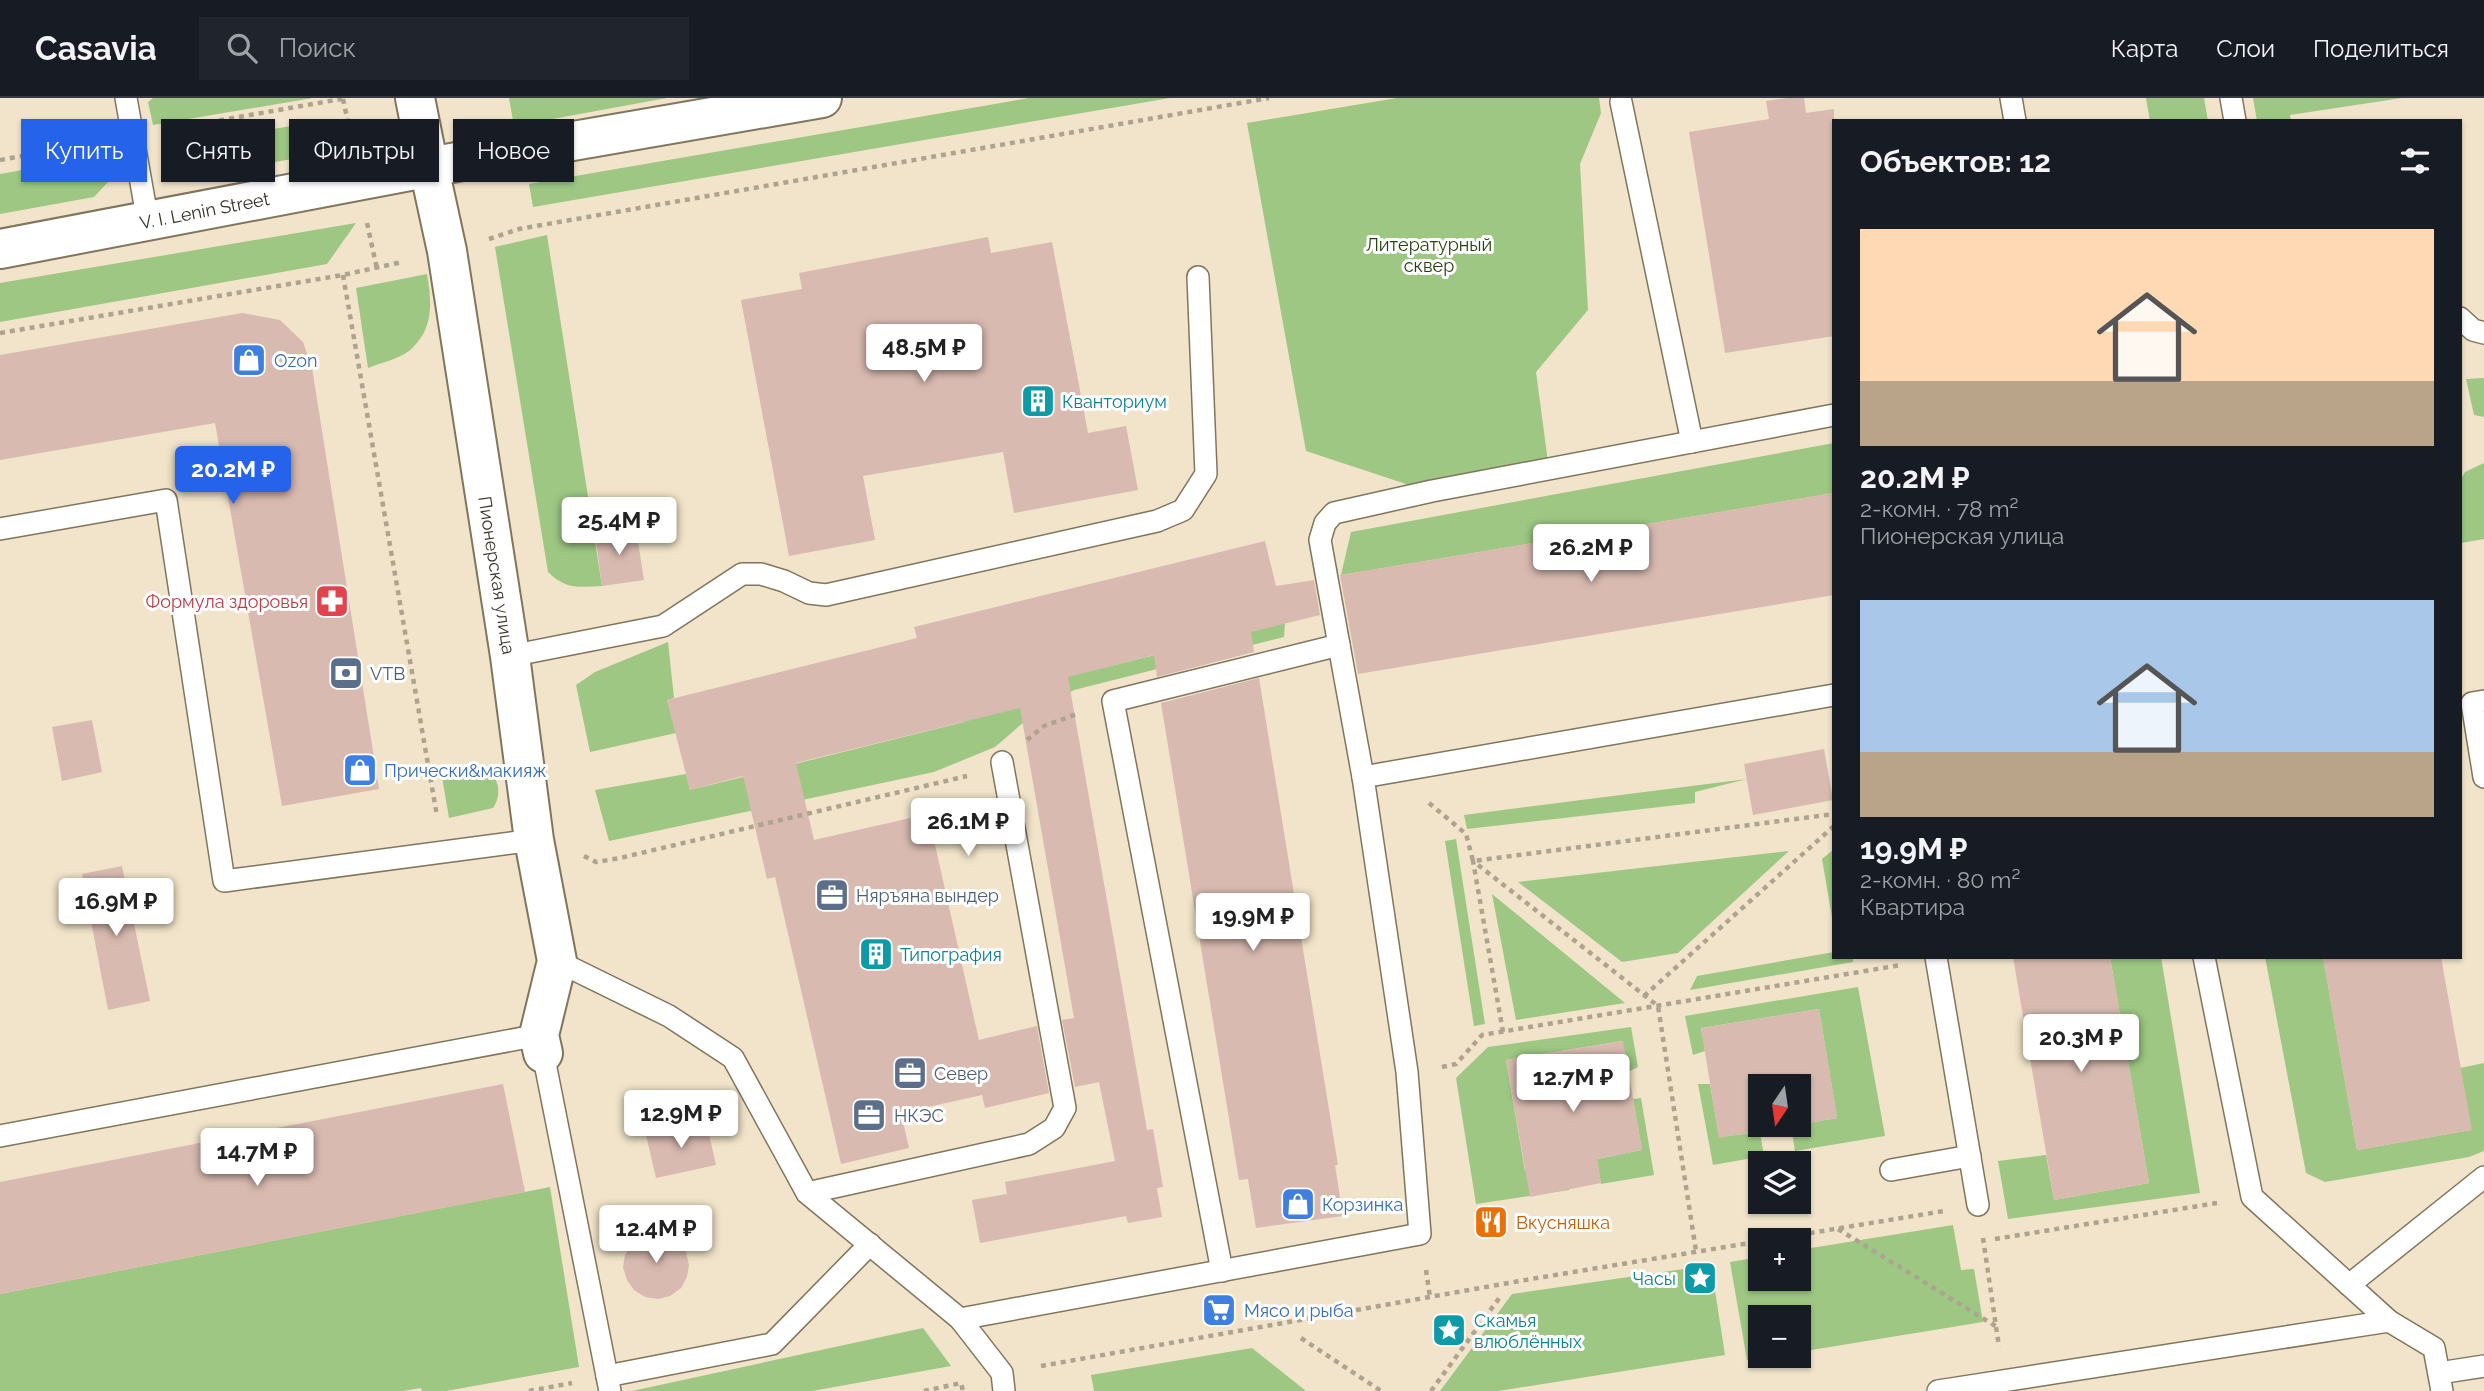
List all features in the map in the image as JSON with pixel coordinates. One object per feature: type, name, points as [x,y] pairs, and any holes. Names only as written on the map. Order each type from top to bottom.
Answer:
[{"type":"street","name":"Пионерская улица","points":[[415,98],[419,119]]},
{"type":"street","name":"V. I. Lenin Street","points":[[439,166],[822,98]]},
{"type":"street","name":"V. I. Lenin Street","points":[[0,249],[356,182]]},
{"type":"street","name":"Пионерская улица","points":[[432,182],[447,251],[510,656],[534,839],[557,961],[541,1044]]},
{"type":"lane","points":[[126,98],[130,119]]},
{"type":"lane","points":[[2011,98],[2015,119]]},
{"type":"lane","points":[[2231,98],[2235,119]]},
{"type":"lane","points":[[1621,102],[1692,442]]},
{"type":"lane","points":[[141,182],[148,222]]},
{"type":"lane","points":[[510,656],[663,626],[742,574],[761,574],[809,593],[826,595],[1157,521],[1183,510],[1206,474],[1198,277]]},
{"type":"lane","points":[[2462,320],[2473,330],[2484,332]]},
{"type":"lane","points":[[960,1319],[1420,1234],[1408,1073],[1363,777],[1320,540],[1325,523],[1334,513],[1432,491],[1832,415]]},
{"type":"lane","points":[[0,529],[166,500],[224,881],[534,839]]},
{"type":"lane","points":[[1222,1271],[1113,701],[1339,645]]},
{"type":"lane","points":[[1363,777],[1832,695]]},
{"type":"lane","points":[[2484,701],[2472,703],[2484,777]]},
{"type":"lane","points":[[807,1193],[1029,1144],[1054,1128],[1065,1108],[1002,762]]},
{"type":"lane","points":[[1936,959],[1978,1205]]},
{"type":"lane","points":[[2204,959],[2252,1197],[2389,1321],[2434,1348],[2440,1382],[2484,1366]]},
{"type":"lane","points":[[557,961],[669,1016],[733,1058],[807,1193],[960,1319],[1002,1373],[1004,1391]]},
{"type":"lane","points":[[0,1136],[208,1098],[541,1044],[609,1384],[772,1344],[870,1244]]},
{"type":"lane","points":[[1891,1170],[1970,1156]]},
{"type":"lane","points":[[2348,1285],[2484,1177]]},
{"type":"lane","points":[[1938,1391],[2389,1321]]},
{"type":"path","points":[[147,133],[345,98],[348,119]]},
{"type":"path","points":[[483,242],[519,229],[1269,98]]},
{"type":"path","points":[[0,160],[21,156]]},
{"type":"path","points":[[0,333],[377,269],[366,219]]},
{"type":"path","points":[[343,275],[444,852]]},
{"type":"path","points":[[585,856],[596,862],[620,858],[974,775],[1009,758],[1044,726],[1113,701]]},
{"type":"path","points":[[1391,771],[1466,834],[1503,1032]]},
{"type":"path","points":[[1473,861],[1832,814]]},
{"type":"path","points":[[1644,996],[1832,828]]},
{"type":"path","points":[[1473,861],[1658,1006],[1696,1251]]},
{"type":"path","points":[[1408,1073],[1456,1064],[1482,1035],[1930,959]]},
{"type":"path","points":[[1983,1241],[2252,1197]]},
{"type":"path","points":[[1041,1366],[1696,1251],[1978,1205],[2004,1380]]},
{"type":"path","points":[[1837,1228],[1997,1327]]},
{"type":"path","points":[[1431,1391],[1500,1297]]},
{"type":"path","points":[[1301,1338],[1381,1391]]},
{"type":"path","points":[[924,1391],[961,1383]]},
{"type":"green space","points":[[153,98],[313,98],[189,119],[161,119],[161,124],[153,125],[148,102]]},
{"type":"green space","points":[[509,98],[667,98],[552,119],[513,119]]},
{"type":"green space","points":[[1029,98],[1170,98],[533,207],[529,184],[574,182],[574,176]]},
{"type":"green space","name":"Литературный сквер","points":[[1397,98],[1599,98],[1601,113],[1580,164],[1588,310],[1536,372],[1548,462],[1409,485],[1306,451],[1247,123]]},
{"type":"green space","points":[[2146,98],[2204,98],[2208,119],[2150,119]]},
{"type":"green space","points":[[2253,98],[2402,98],[2290,115],[2291,119],[2257,119]]},
{"type":"green space","points":[[289,126],[289,159],[275,162],[275,129]]},
{"type":"green space","points":[[21,170],[21,182],[108,182],[94,197],[0,214],[0,174]]},
{"type":"green space","points":[[356,223],[327,264],[0,322],[0,283]]},
{"type":"green space","points":[[547,235],[602,586],[567,585],[548,572],[495,247]]},
{"type":"green space","points":[[427,274],[430,306],[423,334],[405,354],[368,368],[356,288]]},
{"type":"green space","points":[[2484,378],[2484,417],[2474,415],[2466,379]]},
{"type":"green space","points":[[1832,443],[1832,493],[1341,575],[1351,532]]},
{"type":"green space","points":[[2484,463],[2484,539],[2462,543],[2462,477],[2465,472]]},
{"type":"green space","points":[[1285,623],[1284,637],[1074,690],[1039,709],[995,747],[934,772],[609,841],[595,790],[686,774],[690,790],[964,722],[960,703]]},
{"type":"green space","points":[[668,642],[674,698],[667,700],[676,733],[590,752],[576,685],[595,672]]},
{"type":"green space","points":[[489,768],[498,788],[498,798],[493,808],[449,818],[442,777]]},
{"type":"green space","points":[[1747,779],[1695,792],[1695,803],[1467,829],[1464,815]]},
{"type":"green space","points":[[1456,839],[1485,1024],[1474,1026],[1445,841]]},
{"type":"green space","points":[[1789,851],[1678,953],[1622,962],[1518,882]]},
{"type":"green space","points":[[1832,851],[1832,917],[1822,859]]},
{"type":"green space","points":[[1492,894],[1625,1003],[1516,1020]]},
{"type":"green space","points":[[1832,952],[1832,959],[1853,959],[1853,962],[1690,990],[1697,976]]},
{"type":"green space","points":[[2110,959],[2161,959],[2200,1193],[2008,1219],[1998,1161],[2046,1155],[2054,1200],[2149,1183]]},
{"type":"green space","points":[[2265,959],[2323,959],[2357,1150],[2471,1130],[2460,1068],[2484,1063],[2484,1151],[2469,1157],[2325,1182],[2306,1173]]},
{"type":"green space","points":[[1858,987],[1885,1136],[1795,1151],[1793,1138],[1811,1138],[1811,1123],[1837,1118],[1819,1009],[1701,1028],[1705,1051],[1693,1055],[1685,1016]]},
{"type":"green space","points":[[1631,1027],[1638,1067],[1628,1072],[1622,1041],[1506,1060],[1525,1171],[1565,1164],[1569,1190],[1476,1204],[1456,1078],[1488,1047]]},
{"type":"green space","points":[[1698,1084],[1710,1084],[1719,1137],[1748,1133],[1748,1138],[1761,1138],[1763,1151],[1748,1151],[1748,1159],[1713,1165]]},
{"type":"green space","points":[[1641,1098],[1654,1175],[1601,1184],[1597,1159],[1642,1150],[1633,1099]]},
{"type":"green space","points":[[550,1187],[579,1367],[446,1391],[422,1391],[421,1388],[403,1391],[0,1391],[0,1294]]},
{"type":"green space","points":[[1953,1225],[1961,1270],[1974,1269],[1983,1322],[1811,1350],[1811,1305],[1748,1305],[1747,1360],[1730,1262],[1748,1259],[1748,1291],[1811,1291],[1811,1248]]},
{"type":"green space","points":[[1711,1265],[1725,1355],[1498,1391],[1440,1391],[1512,1294]]},
{"type":"green space","points":[[923,1328],[951,1366],[812,1391],[632,1391]]},
{"type":"green space","points":[[1252,1348],[1306,1391],[1094,1391],[1091,1375]]},
{"type":"building","points":[[1804,98],[1806,113],[1834,109],[1832,336],[1725,353],[1689,132],[1769,119],[1766,101]]},
{"type":"building","name":"Кванториум","points":[[988,237],[991,253],[1052,242],[1088,433],[1126,426],[1138,490],[1014,513],[1003,452],[863,476],[875,540],[789,556],[741,300],[802,289],[799,273]]},
{"type":"building","points":[[242,313],[280,320],[303,342],[312,368],[379,789],[282,806],[215,423],[0,460],[0,355]]},
{"type":"building","points":[[1832,493],[1832,595],[1358,674],[1340,575]]},
{"type":"building","points":[[636,529],[644,580],[602,586],[595,534]]},
{"type":"building","points":[[1265,541],[1276,586],[1314,580],[1320,615],[1251,632],[1254,652],[1157,677],[1154,655],[1068,677],[1147,1130],[1153,1129],[1163,1187],[1157,1188],[1162,1217],[1128,1223],[1126,1216],[980,1243],[972,1200],[1007,1194],[1005,1182],[1115,1161],[1099,1082],[1075,1087],[1062,1020],[1074,1018],[1020,708],[796,763],[814,840],[928,814],[979,1040],[1037,1026],[1049,1093],[985,1108],[982,1095],[901,1113],[909,1148],[841,1164],[775,877],[767,879],[743,776],[690,790],[667,700],[917,638],[914,627]]},
{"type":"building","points":[[1259,678],[1338,1165],[1335,1165],[1343,1216],[1256,1228],[1248,1179],[1239,1180],[1161,703]]},
{"type":"building","points":[[92,720],[102,772],[62,781],[52,727]]},
{"type":"building","points":[[1824,749],[1832,800],[1753,815],[1744,764]]},
{"type":"building","points":[[122,866],[150,1001],[108,1010],[82,874]]},
{"type":"building","points":[[2013,959],[2110,959],[2149,1183],[2054,1200]]},
{"type":"building","points":[[2323,959],[2441,959],[2472,1130],[2357,1150]]},
{"type":"building","points":[[1819,1009],[1837,1118],[1811,1123],[1811,1074],[1748,1074],[1748,1133],[1719,1138],[1701,1028]]},
{"type":"building","points":[[1623,1041],[1642,1150],[1597,1159],[1601,1183],[1530,1197],[1506,1060]]},
{"type":"building","points":[[503,1084],[525,1192],[0,1294],[0,1182]]},
{"type":"building","points":[[706,1121],[716,1165],[656,1178],[646,1135]]},
{"type":"building","points":[[655,1227],[678,1242],[686,1252],[689,1265],[681,1288],[670,1296],[658,1299],[645,1297],[634,1290],[623,1267],[625,1255],[632,1244]]},
{"type":"place","name":"Ozon","points":[[249,360]]},
{"type":"place","name":"Кванториум","points":[[1038,401]]},
{"type":"place","name":"Формула здоровья","points":[[332,601]]},
{"type":"place","name":"VTB","points":[[346,673]]},
{"type":"place","name":"Прически&макияж","points":[[360,770]]},
{"type":"place","name":"Няръяна вындер","points":[[832,895]]},
{"type":"place","name":"Типография","points":[[876,954]]},
{"type":"place","name":"Север","points":[[910,1073]]},
{"type":"place","name":"НКЭС","points":[[869,1115]]},
{"type":"place","name":"Корзинка","points":[[1298,1204]]},
{"type":"place","name":"Вкусняшка","points":[[1491,1222]]},
{"type":"place","name":"Часы","points":[[1700,1278]]},
{"type":"place","name":"Мясо и рыба","points":[[1219,1310]]},
{"type":"place","name":"Скамья влюблённых","points":[[1449,1330]]}]
